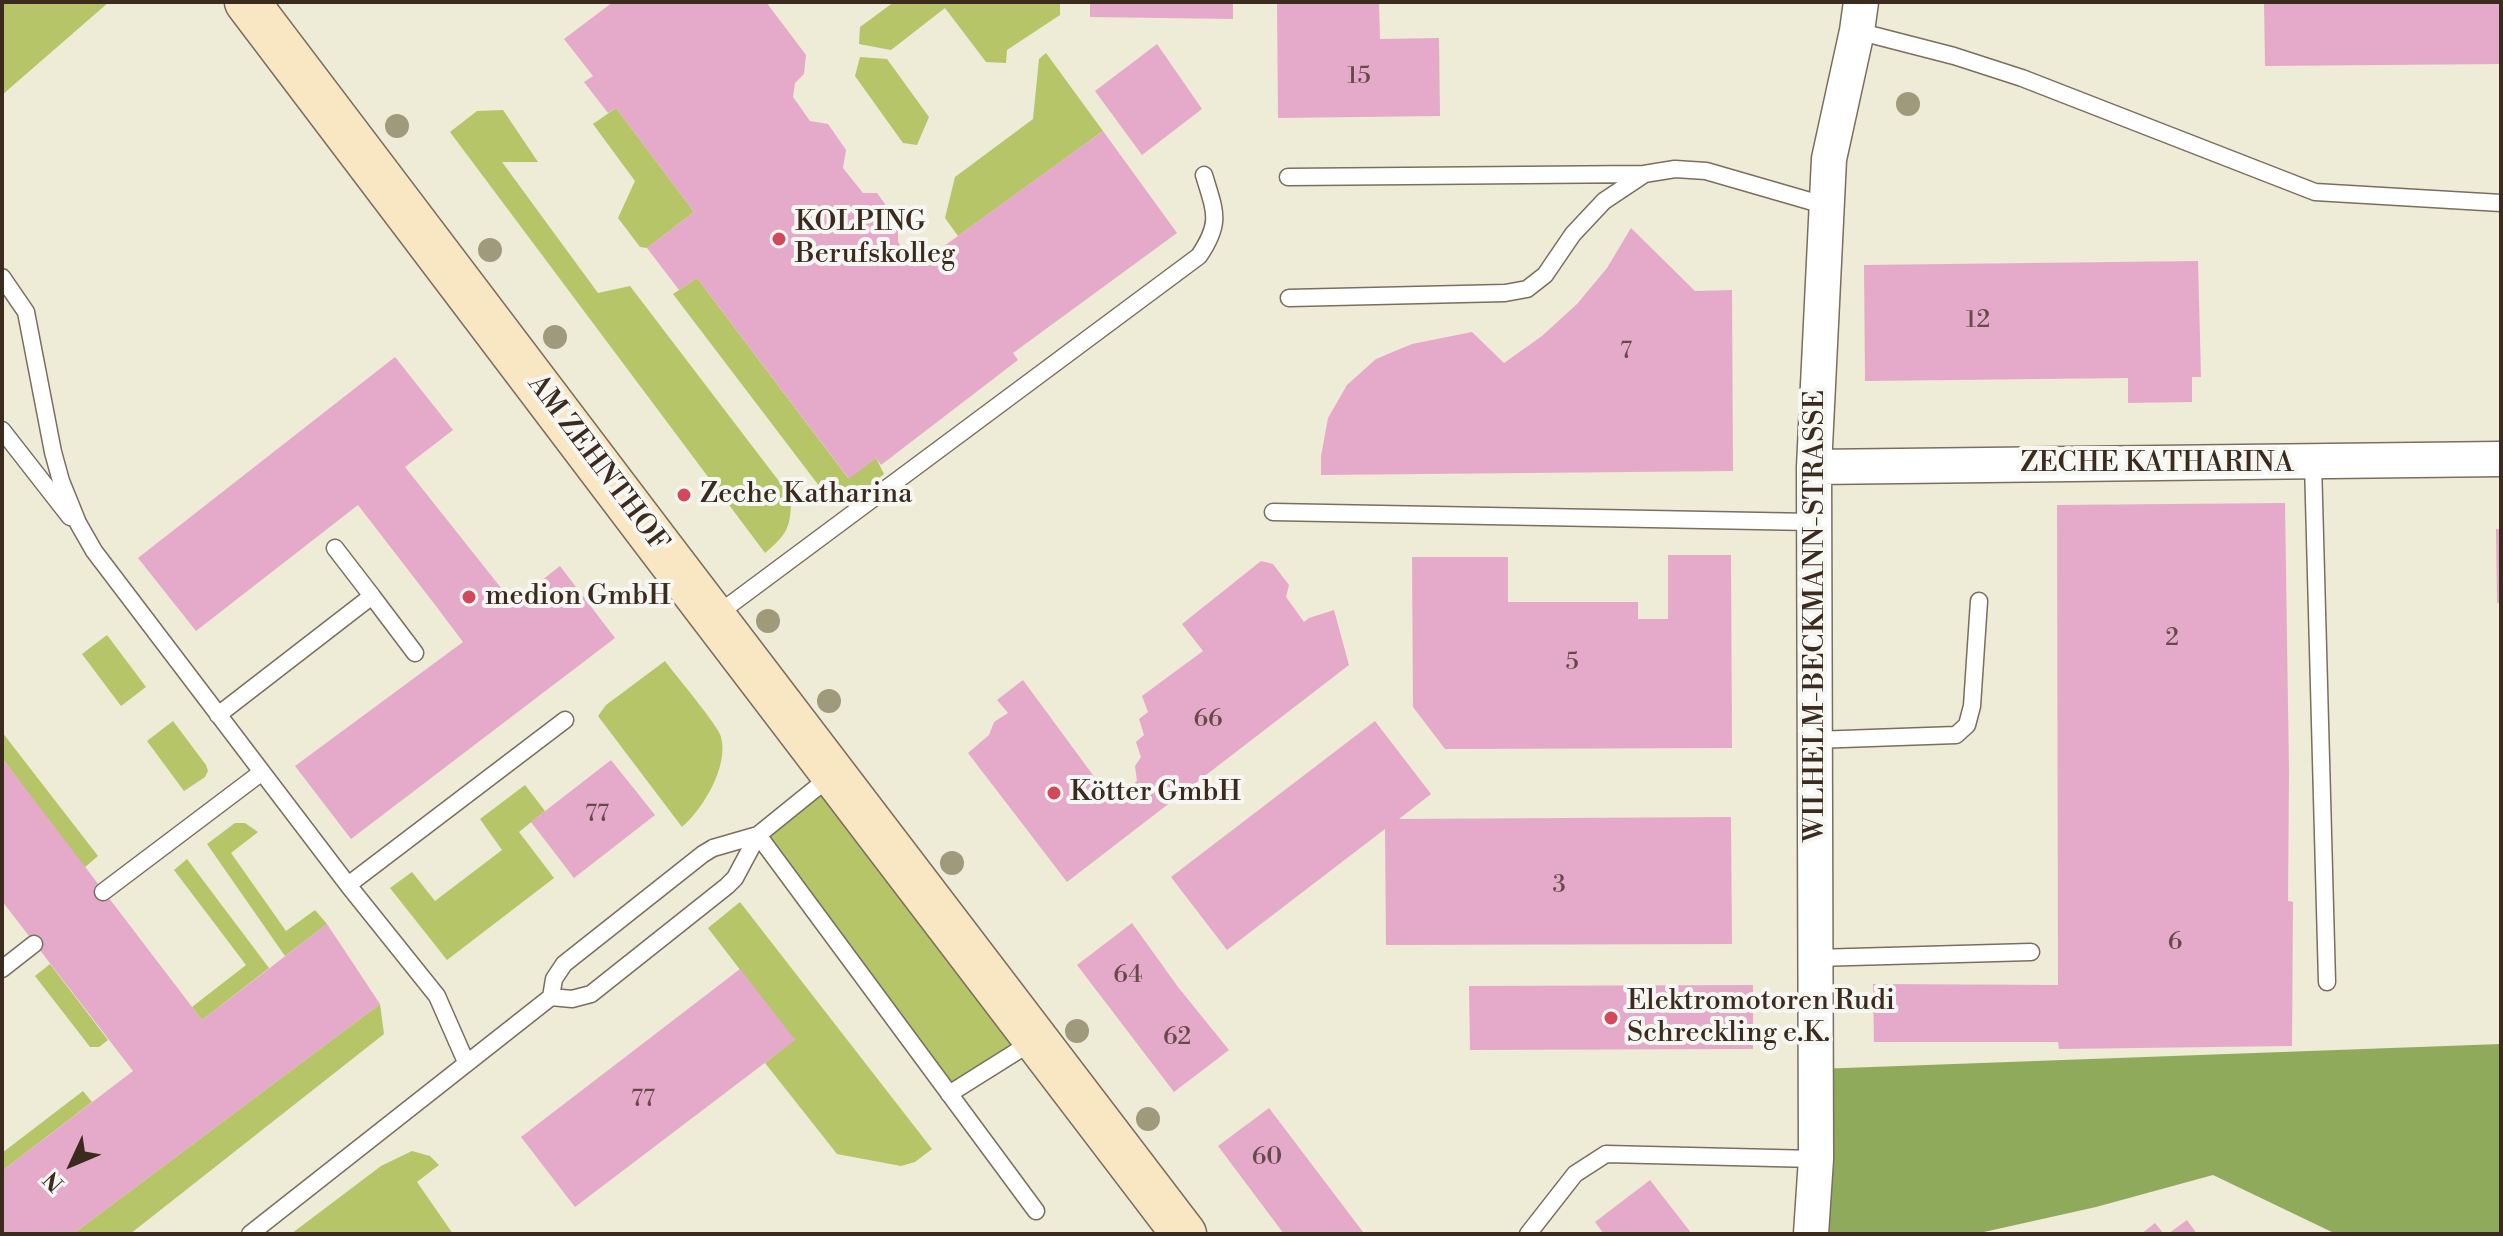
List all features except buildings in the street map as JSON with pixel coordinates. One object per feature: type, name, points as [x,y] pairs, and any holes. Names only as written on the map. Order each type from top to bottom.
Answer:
[{"type":"main road","name":"AM ZEHNTHOF","points":[[247,2],[1184,1234]]},
{"type":"street","name":"WILHELM-BECKMANN-STRASSE","points":[[1811,1234],[1816,1159],[1814,467],[1829,159],[1859,17]]},
{"type":"street","name":"ZECHE KATHARINA","points":[[1814,467],[2501,459]]},
{"type":"lane","points":[[1859,17],[2315,192],[2501,203]]},
{"type":"lane","points":[[1288,177],[1644,174],[1675,169],[1706,171],[1827,206]]},
{"type":"lane","points":[[1289,298],[1505,293],[1527,289],[1545,275],[1573,234],[1604,201],[1644,174]]},
{"type":"lane","points":[[714,617],[1199,256],[1212,237],[1216,215],[1204,175]]},
{"type":"lane","points":[[2,277],[26,312],[53,452],[61,481],[86,537]]},
{"type":"lane","points":[[2,430],[348,885],[437,996],[466,1062]]},
{"type":"lane","points":[[2313,463],[2327,982]]},
{"type":"lane","points":[[1273,512],[1812,522]]},
{"type":"lane","points":[[335,548],[415,653]]},
{"type":"lane","points":[[218,715],[372,596]]},
{"type":"lane","points":[[1814,740],[1956,735],[1967,725],[1972,706],[1979,601]]},
{"type":"lane","points":[[348,885],[565,720]]},
{"type":"lane","points":[[103,892],[262,772]]},
{"type":"lane","points":[[250,1234],[551,997],[572,999],[591,994],[735,878],[758,835],[833,774]]},
{"type":"lane","points":[[551,997],[554,979],[564,964],[703,854],[713,848],[758,835]]},
{"type":"lane","points":[[758,835],[1036,1211]]},
{"type":"lane","points":[[2,969],[34,944]]},
{"type":"lane","points":[[1815,958],[2031,952]]},
{"type":"lane","points":[[949,1094],[1036,1039]]},
{"type":"lane","points":[[1528,1234],[1575,1174],[1606,1154],[1816,1159]]},
{"type":"green space","points":[[2,2],[109,2],[2,95]]},
{"type":"green space","points":[[894,2],[1060,2],[1060,15],[1007,50],[1006,63],[986,62],[945,8],[891,50],[859,44],[860,27]]},
{"type":"green space","points":[[1046,53],[1103,131],[958,236],[945,218],[955,177],[1033,119],[1039,59]]},
{"type":"green space","points":[[860,57],[887,59],[929,117],[917,145],[903,143],[855,76]]},
{"type":"green space","points":[[616,108],[694,212],[647,248],[640,247],[618,218],[635,181],[593,124]]},
{"type":"green space","points":[[503,110],[538,162],[502,162],[598,293],[630,286],[791,497],[787,529],[765,553],[450,132],[477,111]]},
{"type":"green space","points":[[697,278],[848,478],[876,458],[884,474],[858,493],[826,495],[673,294]]},
{"type":"green space","points":[[107,635],[146,687],[121,706],[82,654]]},
{"type":"green space","points":[[665,661],[721,737],[718,773],[706,798],[682,827],[598,716],[606,705]]},
{"type":"green space","points":[[173,721],[208,771],[205,777],[184,791],[147,741]]},
{"type":"green space","points":[[2,732],[98,856],[84,868],[2,758]]},
{"type":"green space","points":[[831,782],[1021,1037],[954,1085],[764,834]]},
{"type":"green space","points":[[525,785],[545,811],[519,832],[554,878],[447,960],[390,888],[412,872],[435,901],[502,850],[480,819]]},
{"type":"green space","points":[[235,823],[245,823],[258,832],[231,853],[286,931],[315,910],[327,924],[285,956],[207,844]]},
{"type":"green space","points":[[187,859],[269,968],[202,1020],[192,1007],[246,965],[174,870]]},
{"type":"green space","points":[[740,902],[932,1149],[915,1162],[901,1166],[837,1154],[765,1063],[794,1040],[708,928]]},
{"type":"green space","points":[[50,964],[108,1040],[99,1047],[90,1047],[35,976]]},
{"type":"green space","points":[[380,1004],[384,1034],[130,1234],[73,1234]]},
{"type":"green space","points":[[2501,1044],[2501,1234],[2336,1234],[2213,1175],[2096,1207],[1975,1234],[1815,1234],[1817,1069]]},
{"type":"green space","points":[[83,1091],[92,1102],[2,1171],[2,1153]]},
{"type":"green space","points":[[412,1151],[430,1156],[439,1165],[417,1182],[453,1234],[291,1234],[381,1166]]},
{"type":"place","name":"KOLPING Berufskolleg","points":[[779,239]]},
{"type":"place","name":"Zeche Katharina","points":[[684,495]]},
{"type":"place","name":"medion GmbH","points":[[469,597]]},
{"type":"place","name":"Kötter GmbH","points":[[1054,793]]},
{"type":"place","name":"Elektromotoren Rudi Schreckling e.K.","points":[[1611,1018]]}]
